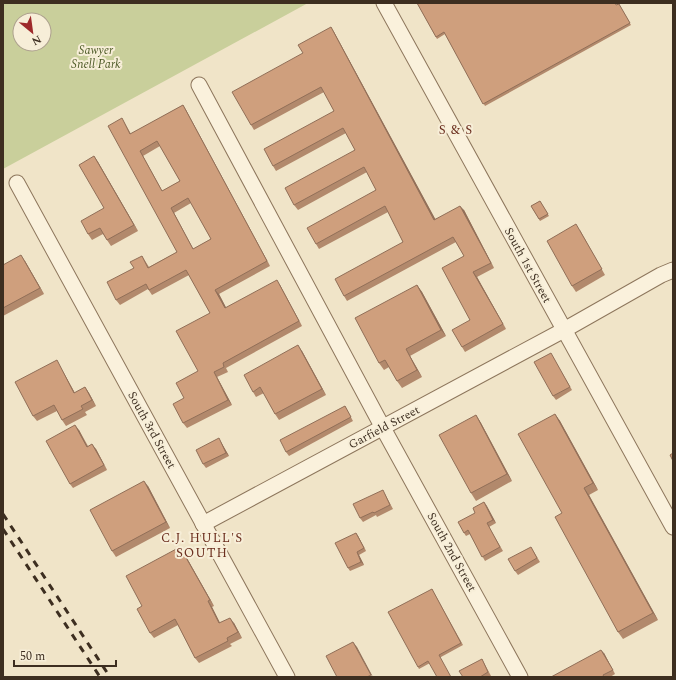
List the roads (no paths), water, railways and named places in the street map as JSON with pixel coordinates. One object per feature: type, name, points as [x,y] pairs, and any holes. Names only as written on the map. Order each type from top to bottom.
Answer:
[{"type":"street","name":"South 1st Street","points":[[384,3],[673,527]]},
{"type":"street","name":"South 2nd Street","points":[[199,85],[383,428],[520,677]]},
{"type":"street","name":"South 3rd Street","points":[[17,183],[287,677]]},
{"type":"street","name":"Garfield Street","points":[[204,524],[564,330],[661,275],[673,270]]},
{"type":"railway","points":[[3,514],[110,677]]},
{"type":"railway","points":[[3,529],[100,677]]},
{"type":"district","name":"S & S","points":[[456,129]]},
{"type":"district","name":"C.J. HULL'S SOUTH","points":[[202,544]]},
{"type":"park label","name":"Sawyer Snell Park","points":[[96,57]]}]
